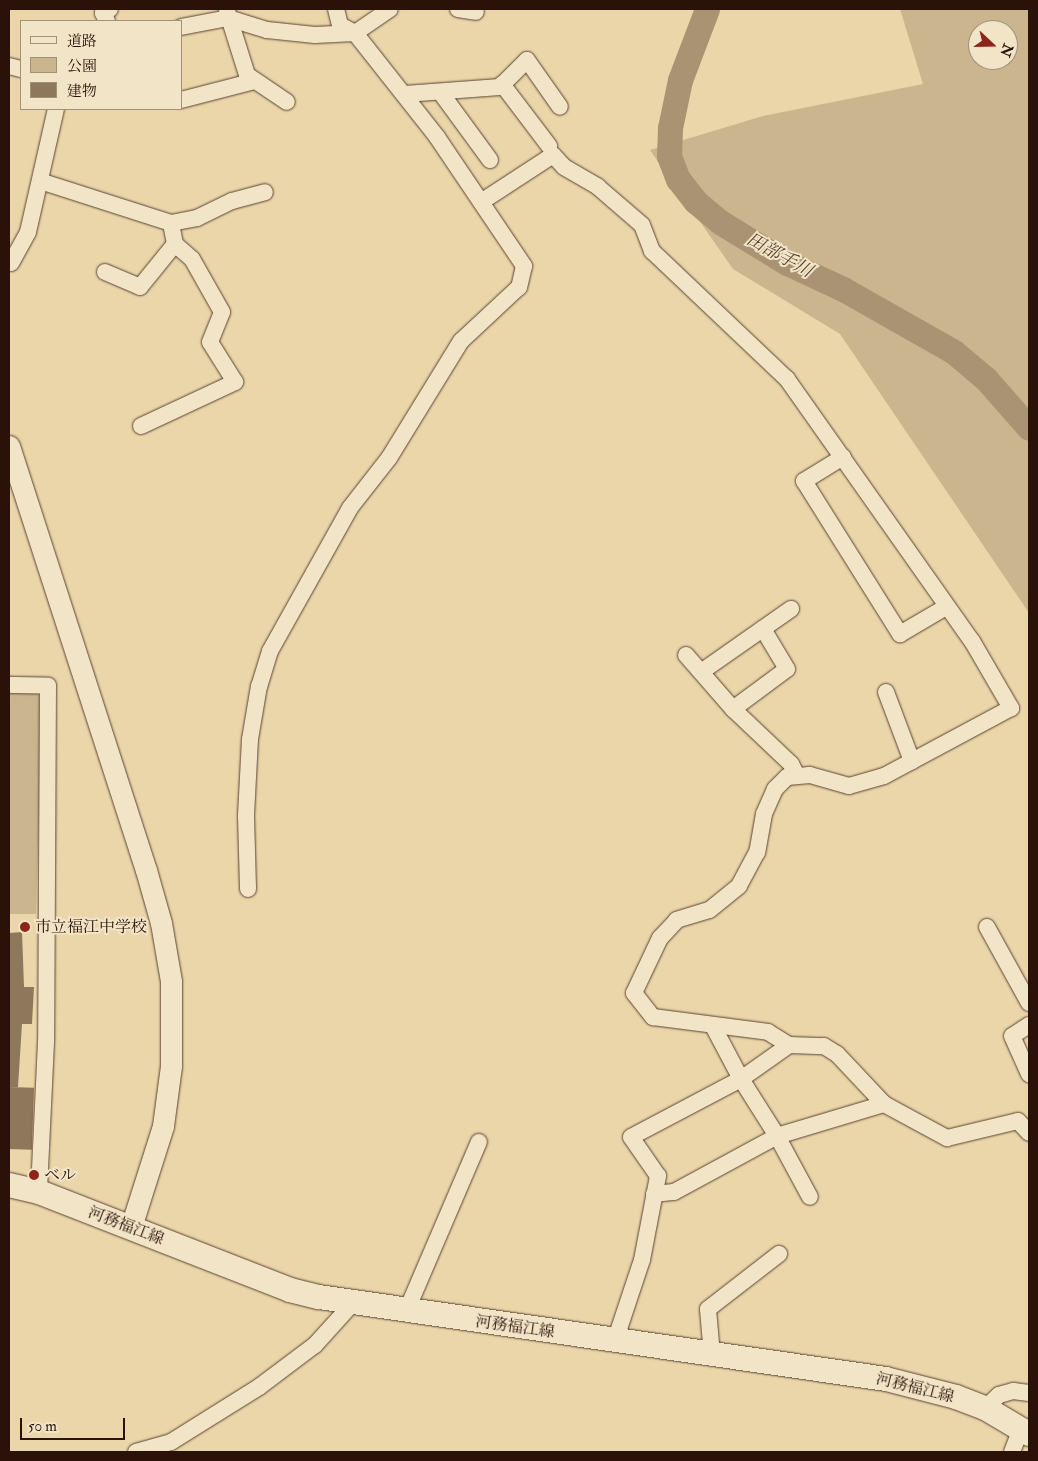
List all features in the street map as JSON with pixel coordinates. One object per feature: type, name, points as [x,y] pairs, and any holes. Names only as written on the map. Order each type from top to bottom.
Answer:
[{"type":"main road","name":"河務福江線","points":[[9,1185],[39,1192],[290,1290],[352,1304],[406,1312],[886,1378],[934,1389],[985,1408],[1025,1431]]},
{"type":"street","points":[[106,20],[103,13],[110,9]]},
{"type":"street","points":[[248,889],[246,816],[250,740],[259,686],[270,651],[350,508],[389,458],[461,341],[518,287],[524,266],[405,94],[356,33],[340,25],[336,9]]},
{"type":"street","points":[[182,27],[227,13],[267,30],[315,34],[356,33],[390,9]]},
{"type":"street","points":[[458,9],[476,12]]},
{"type":"street","points":[[227,13],[246,75],[287,102]]},
{"type":"street","points":[[405,94],[441,93],[500,87],[526,60],[560,107]]},
{"type":"street","points":[[182,100],[256,81]]},
{"type":"street","points":[[502,84],[549,146]]},
{"type":"street","points":[[441,93],[490,160]]},
{"type":"street","points":[[11,264],[28,232],[56,110]]},
{"type":"street","points":[[481,202],[553,155],[564,168],[598,187],[642,225],[652,251],[786,379],[843,457],[946,607],[972,641],[1011,708],[884,776],[849,786],[810,775],[787,777],[775,789],[764,814],[757,852],[739,886],[709,910],[677,920],[660,938],[634,993],[653,1017],[768,1032],[789,1045],[824,1046],[838,1054],[884,1104],[947,1138],[1018,1121],[1029,1133]]},
{"type":"street","points":[[40,181],[171,223],[197,218],[232,201],[265,192]]},
{"type":"street","points":[[141,426],[235,382],[210,342],[222,312],[192,259],[175,244],[171,223]]},
{"type":"street","points":[[105,272],[140,287],[175,244]]},
{"type":"street","points":[[9,446],[146,870],[161,923],[171,981],[171,1066],[163,1126],[131,1227]]},
{"type":"street","points":[[843,457],[804,481],[900,634],[946,607]]},
{"type":"street","points":[[701,672],[791,608]]},
{"type":"street","points":[[733,710],[787,669],[762,629]]},
{"type":"street","points":[[686,655],[733,710],[792,764],[796,776]]},
{"type":"street","points":[[9,685],[48,686],[46,1042],[39,1192]]},
{"type":"street","points":[[886,692],[912,761]]},
{"type":"street","points":[[987,927],[1029,1003]]},
{"type":"street","points":[[1029,1025],[1012,1036],[1029,1074]]},
{"type":"street","points":[[713,1026],[741,1079],[777,1136],[810,1197]]},
{"type":"street","points":[[615,1341],[642,1260],[658,1176],[630,1137],[741,1079],[789,1045]]},
{"type":"street","points":[[654,1194],[674,1192],[777,1136],[884,1104]]},
{"type":"street","points":[[406,1312],[479,1142]]},
{"type":"street","points":[[712,1355],[708,1309],[779,1254]]},
{"type":"street","points":[[136,1452],[171,1442],[259,1387],[315,1345],[352,1304]]},
{"type":"street","points":[[985,1408],[999,1396],[1013,1392],[1029,1392]]},
{"type":"street","points":[[1012,1452],[1025,1431]]},
{"type":"green space","points":[[900,9],[1029,9],[1029,613],[840,334],[733,269],[650,150],[763,116],[923,84]]},
{"type":"green space","points":[[9,693],[37,694],[42,699],[36,914],[9,914]]},
{"type":"building","points":[[22,932],[24,987],[34,987],[32,1024],[22,1024],[18,1087],[9,1087],[9,933]]},
{"type":"building","points":[[9,1087],[34,1088],[32,1150],[9,1149]]},
{"type":"waterway","name":"田部手川","points":[[707,9],[680,80],[670,128],[669,156],[678,179],[695,201],[720,222],[787,263],[843,289],[954,352],[986,379],[1029,428]]},
{"type":"place","name":"市立福江中学校","points":[[25,927]]},
{"type":"place","name":"ベル","points":[[34,1175]]}]
